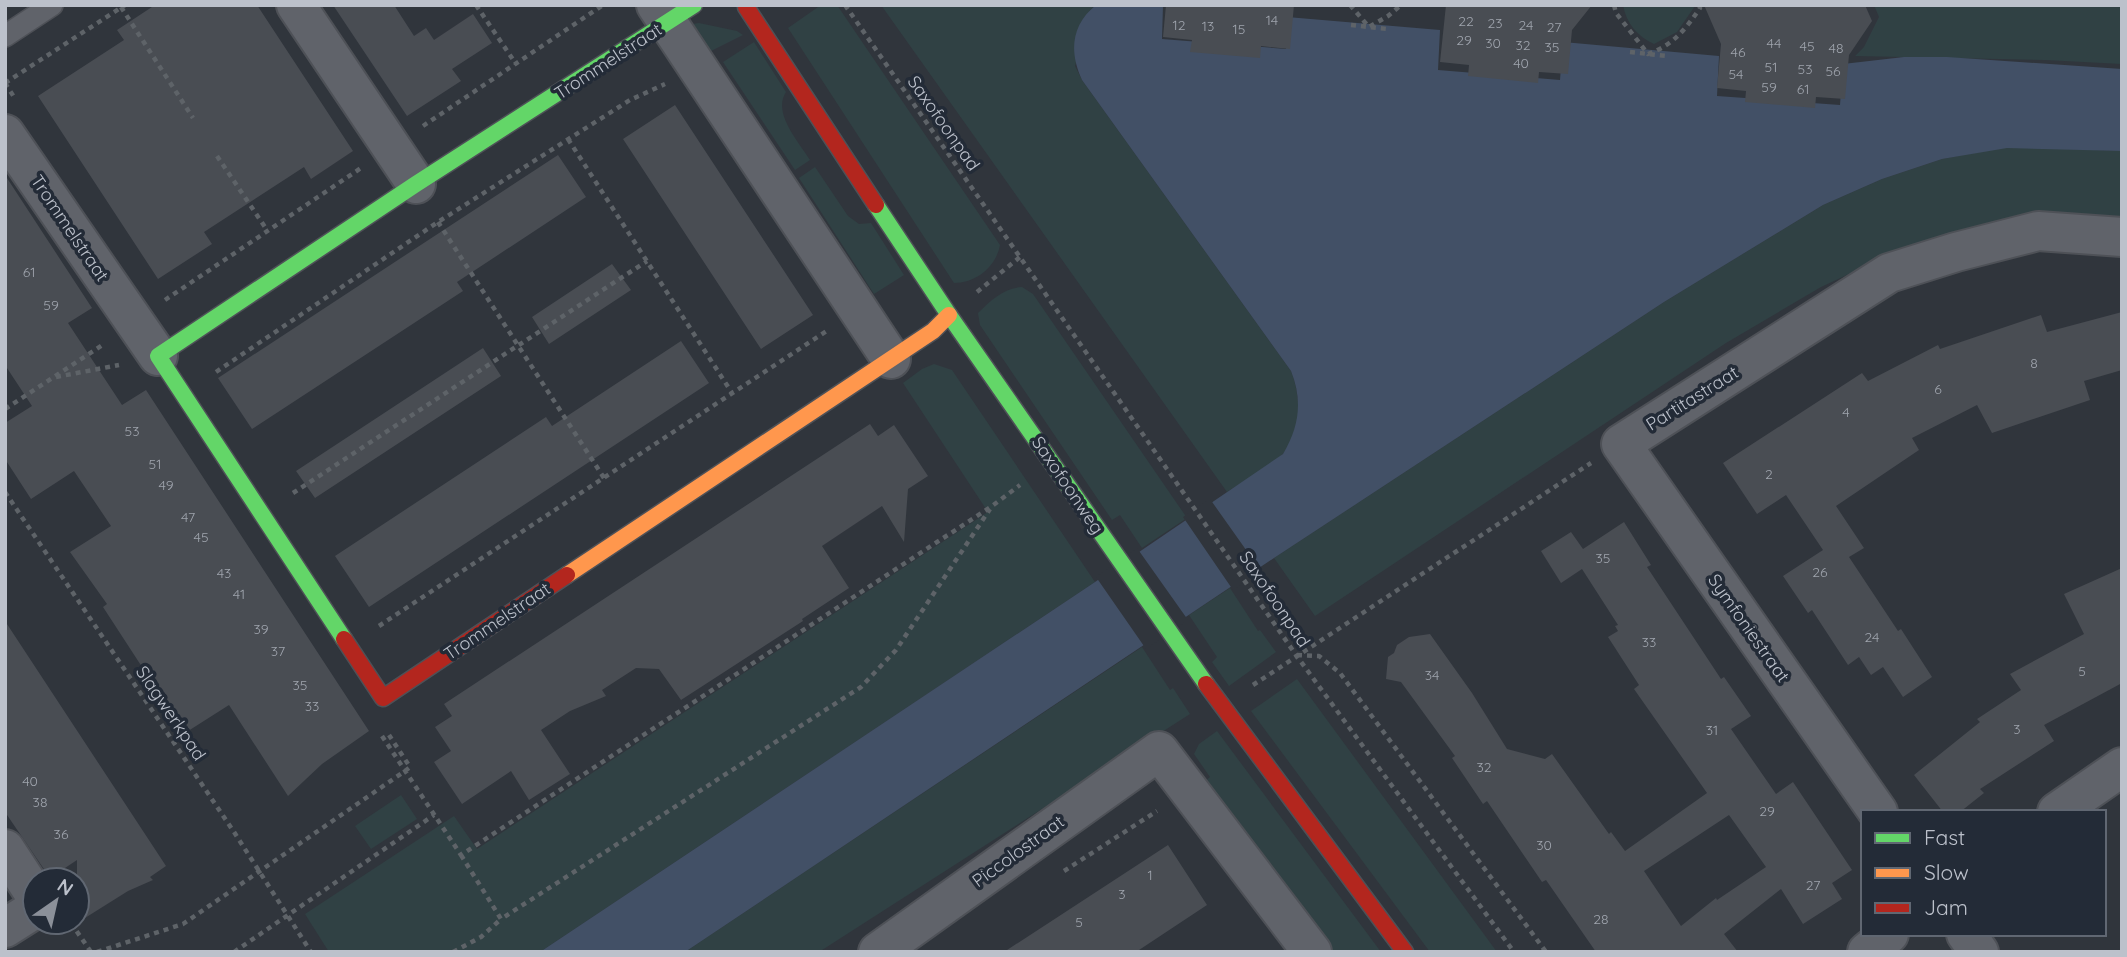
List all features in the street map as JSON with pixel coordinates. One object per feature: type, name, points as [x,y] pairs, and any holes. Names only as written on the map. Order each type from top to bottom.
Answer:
[{"type":"street","points":[[296,5],[416,184]]},
{"type":"street","name":"Saxofoonweg","points":[[742,8],[948,315],[1110,548],[1188,659],[1405,952]]},
{"type":"street","points":[[672,11],[698,68],[891,359]]},
{"type":"street","name":"Trommelstraat","points":[[158,356],[672,11]]},
{"type":"street","name":"Trommelstraat","points":[[13,120],[158,356],[383,698],[933,331],[948,315]]},
{"type":"street","name":"Partitastraat","points":[[1621,444],[1889,273],[1956,252],[2038,232],[2122,237]]},
{"type":"street","name":"Symfoniestraat","points":[[1621,444],[1877,810]]},
{"type":"street","name":"Piccolostraat","points":[[878,952],[1159,751],[1312,952]]},
{"type":"street","points":[[2060,810],[2122,766]]},
{"type":"street","points":[[5,849],[21,874]]},
{"type":"street","points":[[5,928],[21,918]]},
{"type":"street","points":[[1867,952],[1887,936]]},
{"type":"street","points":[[1967,936],[1979,952]]},
{"type":"lane","points":[[5,36],[52,5]]},
{"type":"path","points":[[476,5],[516,64]]},
{"type":"path","points":[[163,300],[603,5]]},
{"type":"path","name":"Saxofoonpad","points":[[845,5],[1296,655],[1514,952]]},
{"type":"path","points":[[1350,5],[1368,27]]},
{"type":"path","points":[[1368,27],[1401,5]]},
{"type":"path","points":[[1614,5],[1616,13],[1648,54]]},
{"type":"path","points":[[1648,54],[1667,47],[1681,35],[1700,8],[1699,5]]},
{"type":"path","points":[[13,120],[5,83],[123,6],[193,118]]},
{"type":"path","points":[[1350,25],[1387,29]]},
{"type":"path","points":[[1630,52],[1667,56]]},
{"type":"path","points":[[212,375],[438,222],[568,139],[630,100],[698,68]]},
{"type":"path","points":[[568,139],[732,393]]},
{"type":"path","points":[[217,156],[267,230]]},
{"type":"path","points":[[438,222],[604,478]]},
{"type":"path","points":[[948,315],[1020,257]]},
{"type":"path","points":[[289,495],[647,261]]},
{"type":"path","points":[[376,628],[859,310]]},
{"type":"path","points":[[5,409],[106,342]]},
{"type":"path","points":[[54,378],[121,365]]},
{"type":"path","points":[[1296,655],[1621,444]]},
{"type":"path","points":[[461,855],[992,506],[1050,459]]},
{"type":"path","name":"Slagwerkpad","points":[[5,492],[311,952]]},
{"type":"path","points":[[453,952],[481,937],[500,919],[861,688],[896,650],[992,506]]},
{"type":"path","points":[[1296,655],[1319,656],[1340,673],[1546,952]]},
{"type":"path","points":[[97,952],[183,924],[410,767],[373,711],[383,698]]},
{"type":"path","points":[[378,730],[500,919]]},
{"type":"path","points":[[234,952],[434,815]]},
{"type":"path","points":[[80,936],[91,952]]},
{"type":"shaded area","points":[[821,5],[837,5],[1000,245],[989,267],[977,277],[954,283],[788,28]]},
{"type":"shaded area","points":[[881,5],[1096,5],[1090,10],[1075,66],[1082,80],[1291,371],[1297,392],[1297,425],[1289,446],[1277,460],[1227,492]]},
{"type":"shaded area","points":[[1623,5],[1695,6],[1677,32],[1654,44],[1634,29]]},
{"type":"shaded area","points":[[1874,5],[2122,5],[2122,64],[1855,56],[1864,47],[1879,17]]},
{"type":"shaded area","points":[[693,24],[737,31],[743,35],[701,56]]},
{"type":"shaded area","points":[[754,42],[786,92],[782,109],[785,118],[810,160],[795,170],[723,62]]},
{"type":"shaded area","points":[[2007,147],[2122,151],[2122,218],[2073,213],[2026,216],[1866,266],[1821,287],[1726,343],[1315,616],[1274,558],[1664,302],[1823,205],[1882,179],[1942,159]]},
{"type":"shaded area","points":[[815,167],[848,216],[859,224],[871,223],[904,275],[874,294],[799,178]]},
{"type":"shaded area","points":[[1022,287],[1033,294],[1187,518],[1142,548],[1120,515],[1112,520],[980,325],[978,313],[1004,292]]},
{"type":"shaded area","points":[[934,364],[952,370],[1095,582],[540,952],[329,952],[305,914],[454,816],[477,849],[988,512],[903,383]]},
{"type":"shaded area","points":[[1230,588],[1258,631],[1260,630],[1276,652],[1229,686],[1212,662],[1217,657],[1189,615]]},
{"type":"shaded area","points":[[1142,647],[1170,690],[1173,688],[1190,714],[819,952],[685,952]]},
{"type":"shaded area","points":[[1297,679],[1497,952],[1430,952],[1251,711]]},
{"type":"shaded area","points":[[1217,731],[1381,952],[1332,952],[1202,784],[1210,777],[1194,754],[1199,744]]},
{"type":"shaded area","points":[[401,795],[417,819],[371,849],[355,826]]},
{"type":"water","points":[[1096,5],[1163,5],[1162,39],[1286,49],[1287,17],[1440,30],[1438,70],[1560,80],[1563,42],[1719,56],[1717,96],[1840,105],[1843,64],[1904,57],[1947,57],[2122,69],[2122,151],[2007,148],[1942,159],[1882,179],[1823,205],[1664,302],[1274,558],[685,952],[540,952],[1283,454],[1293,434],[1298,414],[1297,393],[1291,371],[1082,80],[1075,59],[1075,40],[1081,21]]},
{"type":"pier","points":[[1210,499],[1261,571],[1233,590],[1183,517]]},
{"type":"pier","points":[[1137,548],[1188,620],[1146,649],[1096,577]]},
{"type":"building","points":[[155,5],[257,5],[353,151],[311,179],[304,167],[204,232],[212,244],[158,279],[38,96],[124,40],[117,30]]},
{"type":"building","points":[[333,5],[394,5],[414,36],[426,28],[434,40],[473,14],[492,43],[452,69],[461,81],[407,116]]},
{"type":"building","points":[[1166,5],[1294,5],[1290,49],[1261,46],[1260,58],[1190,52],[1192,40],[1163,37]]},
{"type":"building","points":[[1446,5],[1592,5],[1572,30],[1568,74],[1539,72],[1538,83],[1468,76],[1469,65],[1440,62]]},
{"type":"building","points":[[1704,5],[1865,5],[1872,21],[1849,55],[1845,99],[1816,97],[1815,108],[1745,102],[1746,91],[1717,88],[1721,44]]},
{"type":"building","points":[[675,105],[813,315],[761,349],[623,139]]},
{"type":"building","points":[[558,155],[586,197],[457,282],[463,291],[252,429],[218,378]]},
{"type":"building","points":[[5,175],[92,308],[68,323],[122,405],[146,390],[369,731],[322,764],[288,796],[229,705],[185,733],[103,607],[107,604],[70,552],[111,526],[74,471],[31,499],[5,459],[5,423],[32,406],[5,365]]},
{"type":"building","points":[[612,264],[631,290],[549,344],[532,317]]},
{"type":"building","points":[[2122,312],[2122,370],[2084,381],[2090,400],[1992,433],[1977,405],[1912,438],[1919,450],[1836,506],[1864,548],[1849,557],[1932,677],[1903,697],[1883,667],[1871,675],[1859,657],[1848,665],[1812,610],[1808,613],[1783,576],[1823,550],[1786,495],[1757,514],[1723,463],[1862,373],[1868,381],[1938,345],[1940,349],[2041,315],[2047,332]]},
{"type":"building","points":[[681,341],[709,383],[369,607],[335,556],[546,417],[552,426]]},
{"type":"building","points":[[483,348],[501,376],[315,498],[296,471]]},
{"type":"building","points":[[870,424],[878,436],[894,425],[928,476],[908,489],[904,542],[882,506],[822,546],[849,588],[802,619],[803,621],[681,700],[659,669],[636,668],[602,690],[606,696],[570,711],[541,730],[570,774],[529,800],[511,771],[462,804],[434,762],[451,751],[435,727],[452,716],[444,704]]},
{"type":"building","points":[[1624,522],[1651,565],[1647,567],[1721,679],[1724,677],[1751,716],[1731,729],[1776,794],[1793,782],[1852,870],[1832,883],[1842,899],[1803,924],[1781,889],[1724,934],[1738,952],[1596,952],[1546,880],[1542,882],[1487,801],[1483,804],[1452,758],[1455,756],[1401,682],[1386,679],[1388,657],[1394,653],[1397,645],[1409,637],[1430,634],[1507,749],[1545,759],[1552,754],[1609,834],[1611,832],[1625,851],[1707,793],[1634,689],[1639,685],[1608,637],[1618,631],[1615,626],[1618,625],[1582,569],[1561,583],[1541,551],[1571,532],[1583,549]],"holes":[[[1729,815],[1766,867],[1717,900],[1716,898],[1681,926],[1644,871]]]},
{"type":"building","points":[[2122,568],[2122,683],[2044,725],[2054,741],[1980,789],[1984,793],[1963,810],[1941,810],[1914,775],[1980,722],[1977,719],[2021,690],[2010,674],[2084,634],[2064,594]]},
{"type":"building","points":[[5,621],[166,866],[150,877],[153,880],[128,891],[91,914],[91,866],[77,866],[77,860],[68,866],[42,866],[5,812]]},
{"type":"building","points":[[1168,845],[1207,905],[1136,952],[1004,952]]},
{"type":"traffic: fast","points":[[344,639],[158,356],[416,184],[694,5]]},
{"type":"traffic: fast","points":[[876,205],[949,315],[1206,684]]},
{"type":"traffic: slow","points":[[567,575],[933,331],[949,315]]},
{"type":"traffic: jam","points":[[746,7],[876,205]]},
{"type":"traffic: jam","points":[[344,639],[383,698],[567,575]]},
{"type":"traffic: jam","points":[[1206,684],[1405,952]]}]
